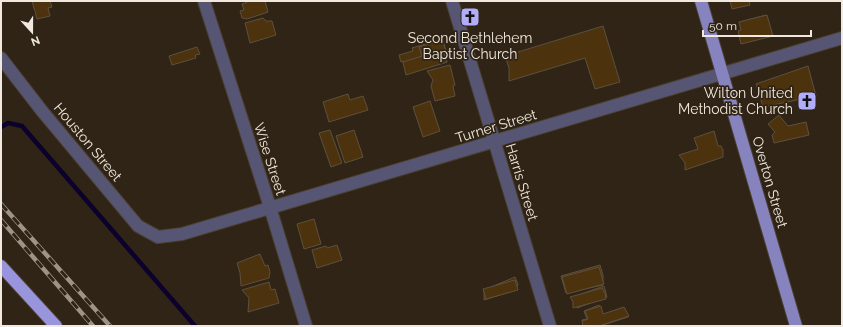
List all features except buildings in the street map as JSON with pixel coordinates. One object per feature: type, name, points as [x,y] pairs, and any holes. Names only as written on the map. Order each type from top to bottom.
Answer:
[{"type":"highway","points":[[1,266],[56,326]]},
{"type":"main road","name":"Overton Street","points":[[701,1],[796,326]]},
{"type":"street","name":"Wise Street","points":[[204,1],[306,326]]},
{"type":"street","name":"Harris Street","points":[[452,1],[550,326]]},
{"type":"street","name":"Turner Street","points":[[158,237],[182,234],[842,38]]},
{"type":"street","name":"Houston Street","points":[[1,58],[138,226],[158,237]]},
{"type":"waterway","points":[[1,127],[8,123],[22,126],[195,326]]},
{"type":"railway","points":[[1,204],[110,326]]},
{"type":"railway","points":[[1,220],[93,326]]},
{"type":"place","name":"Second Bethlehem Baptist Church","points":[[470,17]]},
{"type":"place","name":"Wilton United Methodist Church","points":[[807,101]]}]
